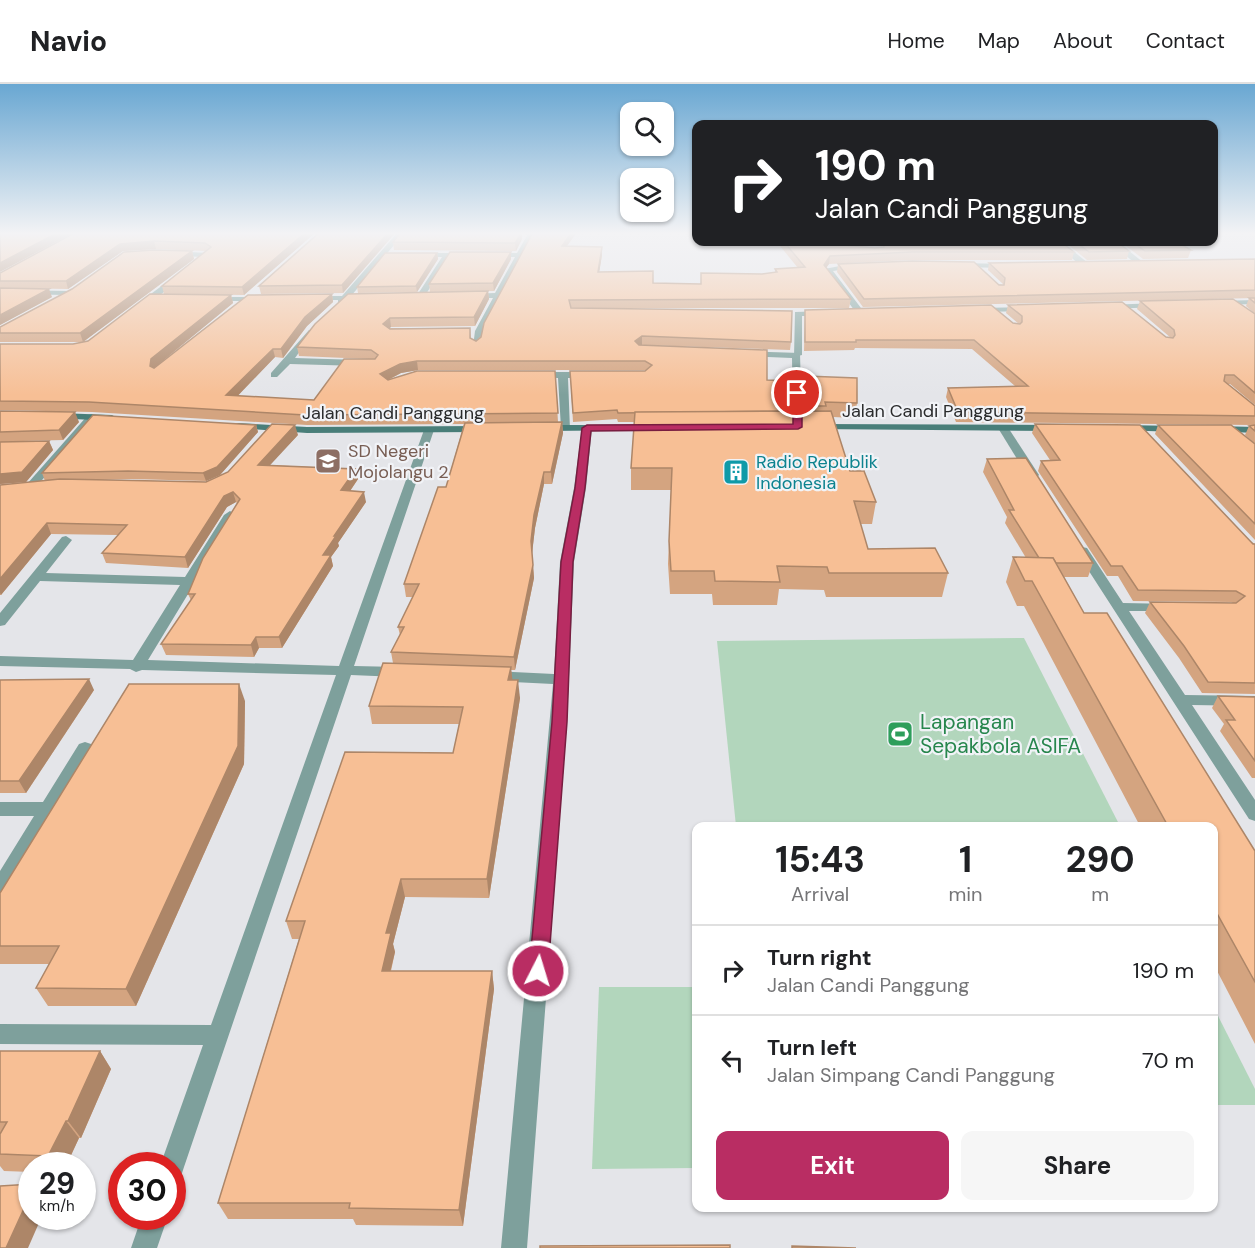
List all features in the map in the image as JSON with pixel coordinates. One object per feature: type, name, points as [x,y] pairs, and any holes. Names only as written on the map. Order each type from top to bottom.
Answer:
[{"type":"main road","points":[[48,416],[127,419]]},
{"type":"main road","name":"Jalan Candi Panggung","points":[[227,426],[270,429],[498,429]]},
{"type":"main road","name":"Jalan Candi Panggung","points":[[786,427],[1070,428]]},
{"type":"main road","points":[[532,428],[666,428]]},
{"type":"main road","points":[[1114,428],[1185,429]]},
{"type":"main road","points":[[1208,429],[1255,430]]},
{"type":"street","points":[[134,311],[167,286]]},
{"type":"street","points":[[338,306],[355,286]]},
{"type":"street","points":[[420,297],[427,286]]},
{"type":"street","points":[[476,345],[479,331],[503,286]]},
{"type":"street","points":[[841,286],[860,312]]},
{"type":"street","points":[[51,304],[79,287]]},
{"type":"street","points":[[0,292],[71,293]]},
{"type":"street","points":[[238,306],[256,292]]},
{"type":"street","points":[[462,297],[498,295]]},
{"type":"street","points":[[410,297],[430,297]]},
{"type":"street","points":[[152,298],[170,298]]},
{"type":"street","points":[[302,298],[378,298]]},
{"type":"street","points":[[200,299],[269,299]]},
{"type":"street","points":[[1204,303],[1255,302]]},
{"type":"street","points":[[1234,303],[1248,314]]},
{"type":"street","points":[[1101,307],[1170,304]]},
{"type":"street","points":[[1124,306],[1133,313]]},
{"type":"street","points":[[972,310],[1031,309]]},
{"type":"street","points":[[994,310],[1008,322]]},
{"type":"street","points":[[849,313],[871,312]]},
{"type":"street","points":[[786,314],[839,313]]},
{"type":"street","points":[[798,314],[798,427]]},
{"type":"street","points":[[274,375],[288,361],[312,329]]},
{"type":"street","points":[[468,331],[479,331]]},
{"type":"street","points":[[734,353],[797,355]]},
{"type":"street","points":[[288,361],[372,364]]},
{"type":"street","points":[[523,375],[598,375]]},
{"type":"street","points":[[563,375],[566,428]]},
{"type":"street","points":[[53,484],[25,487],[60,445],[92,417]]},
{"type":"street","points":[[514,1248],[556,758],[567,562],[580,488],[587,428]]},
{"type":"street","points":[[1003,428],[1042,490]]},
{"type":"street","points":[[1140,428],[1156,445]]},
{"type":"street","points":[[259,439],[270,429]]},
{"type":"street","points":[[1230,429],[1241,440]]},
{"type":"street","points":[[177,1152],[429,430]]},
{"type":"street","points":[[136,667],[235,507]]},
{"type":"street","points":[[1073,538],[1255,814]]},
{"type":"street","points":[[0,622],[66,540]]},
{"type":"street","points":[[38,577],[188,581]]},
{"type":"street","points":[[1117,607],[1178,608]]},
{"type":"street","points":[[0,661],[136,667],[413,673]]},
{"type":"street","points":[[481,676],[561,679]]},
{"type":"street","points":[[1181,700],[1255,701]]},
{"type":"street","points":[[0,887],[85,748]]},
{"type":"street","points":[[0,809],[48,809]]},
{"type":"street","points":[[0,1034],[218,1035]]},
{"type":"street","points":[[144,1248],[150,1230]]},
{"type":"green space","name":"Lapangan Sepakbola ASIFA","points":[[1024,638],[1118,822],[736,822],[717,641]]},
{"type":"green space","points":[[599,987],[692,987],[692,1168],[592,1169]]},
{"type":"green space","points":[[1218,1016],[1255,1089],[1255,1105],[1218,1105]]},
{"type":"building","points":[[76,286],[144,286],[80,333],[0,333],[0,327]]},
{"type":"building","points":[[504,286],[841,286],[851,299],[569,300],[571,308],[792,311],[791,342],[642,336],[635,341],[639,345],[767,350],[767,380],[791,381],[792,411],[618,413],[617,410],[573,413],[570,371],[645,371],[652,365],[645,361],[417,361],[400,364],[380,374],[388,380],[417,371],[555,371],[558,413],[305,415],[89,402],[0,401],[0,344],[73,344],[88,341],[150,294],[231,295],[151,359],[150,366],[154,368],[248,295],[332,294],[305,317],[281,349],[273,349],[226,395],[314,400],[344,359],[375,359],[378,355],[371,350],[297,347],[315,324],[348,294],[488,291],[474,317],[390,318],[383,324],[390,329],[470,328],[470,338],[476,341],[481,337],[484,323]]},
{"type":"building","points":[[855,286],[1255,286],[1255,290],[864,299]]},
{"type":"building","points":[[0,288],[49,289],[0,315]]},
{"type":"building","points":[[1233,299],[1255,314],[1255,393],[1234,375],[1225,375],[1224,381],[1255,406],[1255,416],[958,412],[948,388],[1028,386],[974,340],[805,342],[805,310],[991,305],[1013,323],[1020,324],[1022,316],[1008,305],[1122,302],[1166,337],[1173,338],[1174,330],[1140,301]]},
{"type":"building","points":[[805,376],[857,378],[857,403],[825,402],[826,406],[807,406]]},
{"type":"building","points":[[0,411],[75,412],[59,430],[0,432]]},
{"type":"building","points":[[831,411],[850,471],[864,471],[876,502],[854,501],[868,549],[935,548],[948,573],[829,573],[827,567],[777,566],[780,582],[715,581],[714,571],[671,571],[669,541],[672,468],[631,468],[635,412]]},
{"type":"building","points":[[93,415],[256,425],[217,467],[203,473],[128,471],[42,473]]},
{"type":"building","points":[[562,422],[551,472],[544,472],[534,515],[531,541],[533,565],[514,657],[391,652],[404,627],[398,627],[419,584],[404,584],[438,487],[446,487],[465,423]]},
{"type":"building","points":[[272,424],[295,425],[258,465],[356,469],[341,490],[364,492],[334,536],[336,536],[323,555],[331,555],[279,637],[256,637],[251,645],[161,644],[195,594],[188,594],[203,558],[240,499],[233,492],[224,496],[185,557],[102,553],[127,525],[47,523],[0,579],[0,485],[60,479],[206,482],[228,472]]},
{"type":"building","points":[[1035,424],[1140,425],[1255,544],[1255,683],[1208,682],[1150,602],[1236,603],[1245,596],[1236,591],[1138,590],[1122,566],[1111,566],[1041,461],[1060,460]]},
{"type":"building","points":[[1158,425],[1231,425],[1255,444],[1255,524]]},
{"type":"building","points":[[49,441],[22,472],[0,474],[0,442]]},
{"type":"building","points":[[1026,458],[1093,563],[1056,563],[1053,558],[1039,558],[1009,510],[1014,510],[987,459]]},
{"type":"building","points":[[1013,557],[1053,558],[1084,613],[1107,613],[1255,851],[1255,982],[1218,915],[1218,822],[1166,822],[1032,581],[1025,581]]},
{"type":"building","points":[[383,663],[511,667],[508,680],[518,680],[487,879],[401,879],[386,933],[391,933],[382,971],[492,971],[459,1210],[349,1208],[350,1203],[218,1203],[305,921],[286,921],[345,752],[453,753],[463,707],[369,706]]},
{"type":"building","points":[[89,679],[19,781],[0,781],[0,680]]},
{"type":"building","points":[[129,684],[239,684],[238,746],[126,989],[36,988],[59,946],[0,946],[0,893]]},
{"type":"building","points":[[1218,696],[1255,697],[1255,761],[1226,720],[1235,720]]},
{"type":"building","points":[[0,1051],[100,1051],[68,1121],[50,1152],[0,1154],[0,1134],[7,1122],[0,1122]]},
{"type":"building","points":[[18,1185],[18,1222],[6,1248],[0,1248],[0,1186]]},
{"type":"building","points":[[730,1245],[730,1248],[540,1248],[540,1246]]},
{"type":"building","points":[[792,1246],[856,1248],[792,1248]]},
{"type":"place","name":"SD Negeri Mojolangu 2","points":[[328,461]]},
{"type":"place","name":"Radio Republik Indonesia","points":[[736,472]]},
{"type":"place","name":"Lapangan Sepakbola ASIFA","points":[[900,734]]},
{"type":"route","points":[[538,971],[559,722],[567,562],[580,488],[587,428],[798,427],[797,393]]}]
